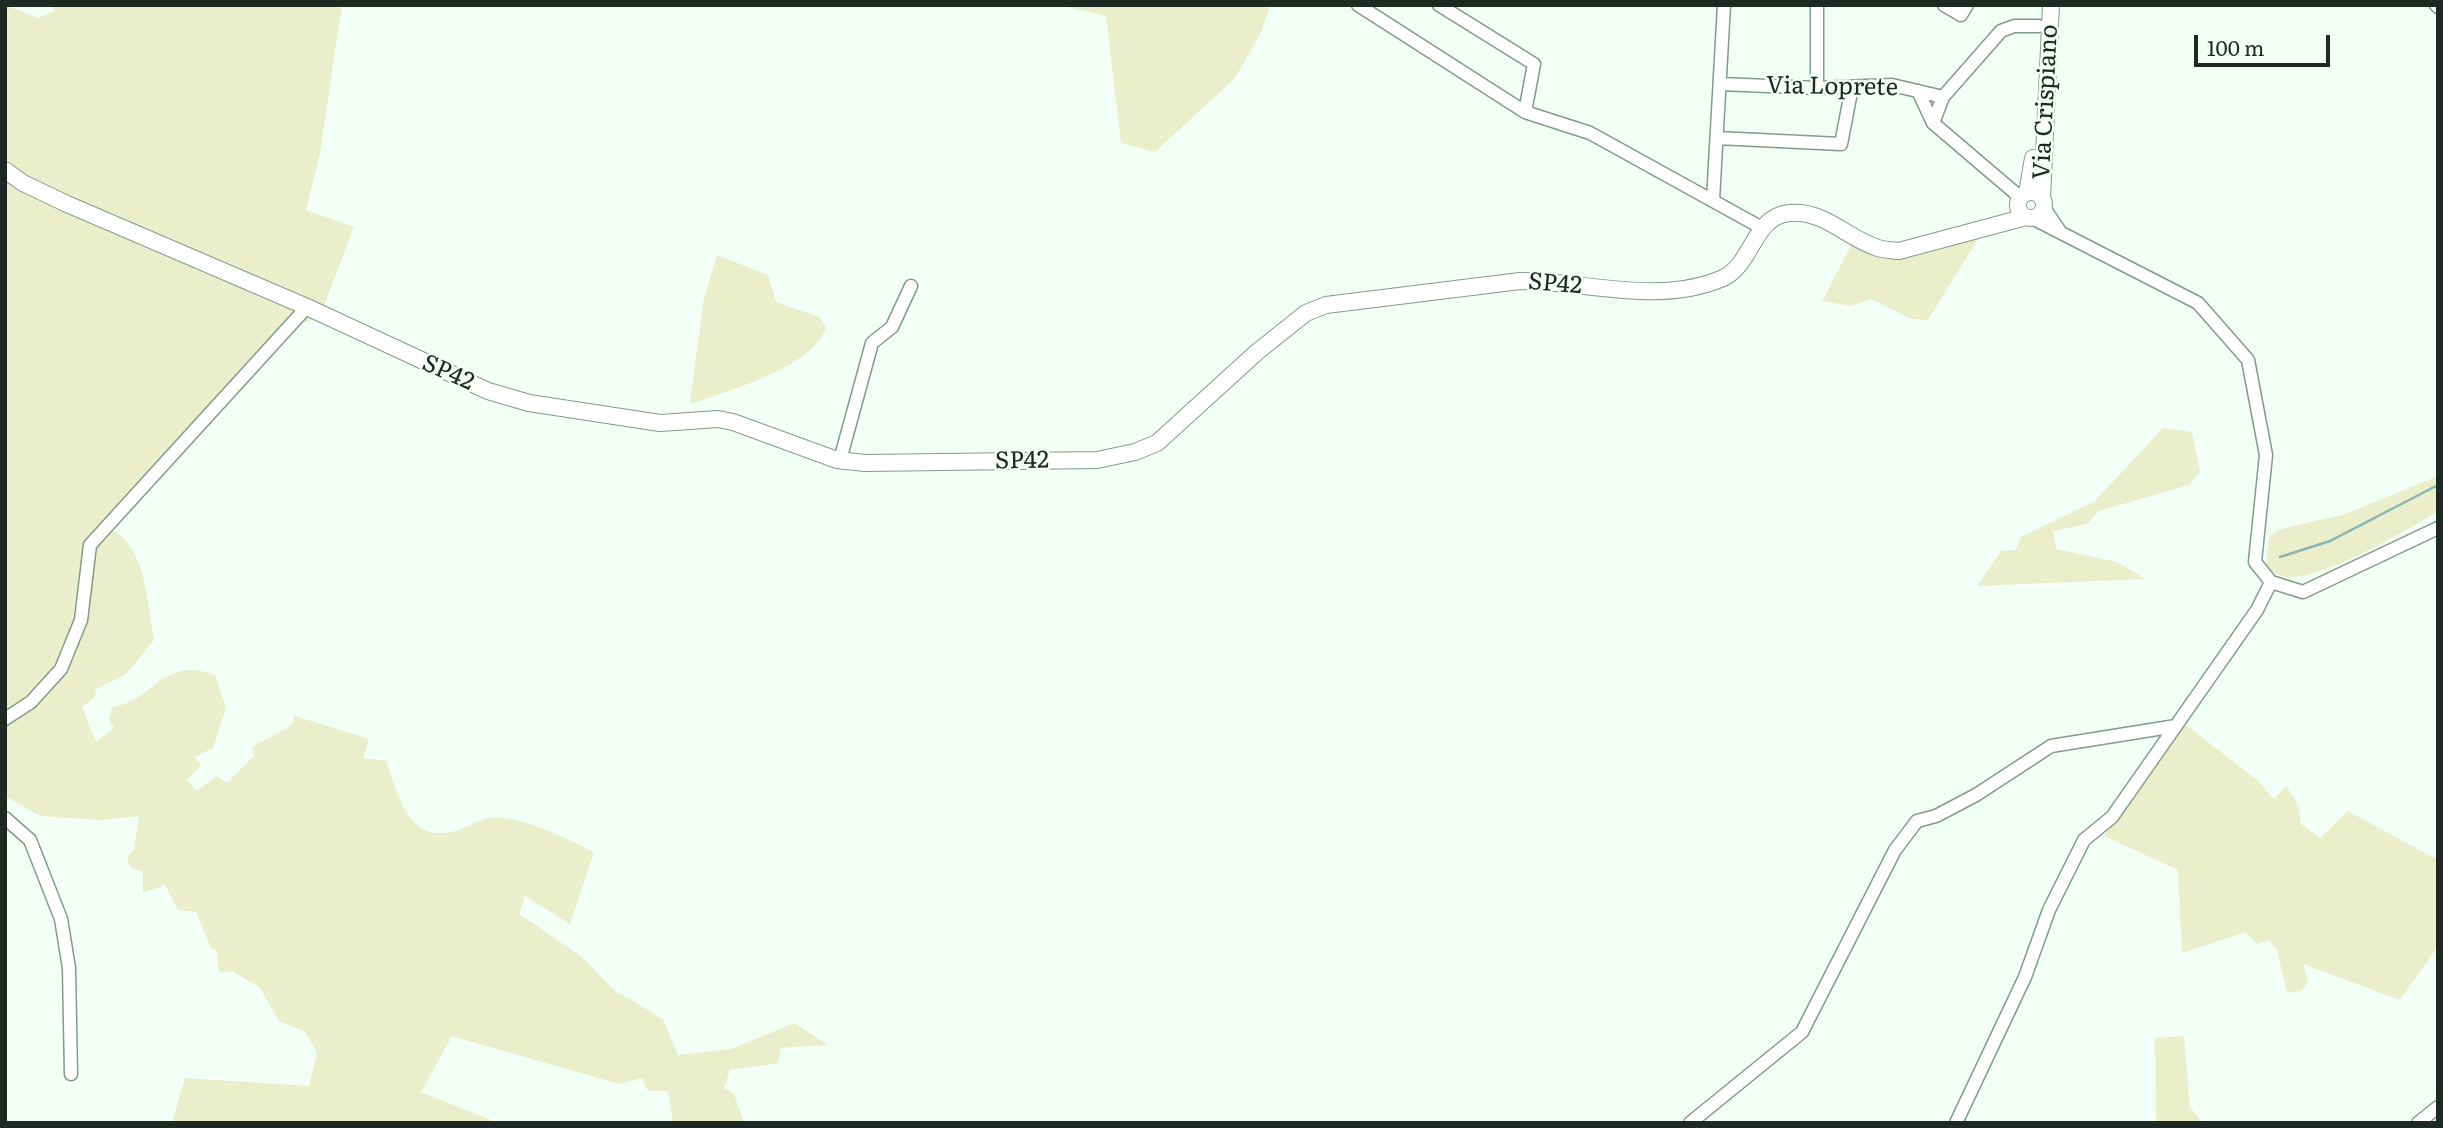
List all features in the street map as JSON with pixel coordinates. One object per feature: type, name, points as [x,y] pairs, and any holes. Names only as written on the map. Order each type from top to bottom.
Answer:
[{"type":"main road","name":"Via Crispiano","points":[[2030,205],[2040,5]]},
{"type":"main road","name":"Via Crispiano","points":[[2030,205],[2051,5]]},
{"type":"main road","name":"SP42","points":[[5,170],[23,183],[67,204],[307,307],[439,369],[513,399],[660,423],[718,419],[840,460],[865,463],[1115,457],[1157,443],[1257,352],[1306,313],[1326,305],[1521,281],[1548,281],[1619,291],[1701,284],[1731,274],[1740,265],[1762,228]]},
{"type":"main road","points":[[1762,228],[1780,215],[1813,215],[1878,248],[1899,251],[1998,222],[2030,205]]},
{"type":"street","points":[[1358,5],[1525,112],[1590,133],[1762,228]]},
{"type":"street","points":[[1440,5],[1534,64],[1525,112]]},
{"type":"street","points":[[1713,200],[1724,5]]},
{"type":"street","points":[[1816,5],[1817,88]]},
{"type":"street","points":[[1944,5],[1961,15],[1966,5]]},
{"type":"street","name":"Via Crispiano","points":[[1933,123],[1943,97],[2001,32],[2014,26],[2039,26]]},
{"type":"street","name":"Via Loprete","points":[[1720,84],[1817,88],[1892,85],[1943,97]]},
{"type":"street","points":[[1717,138],[1841,144],[1852,88]]},
{"type":"street","points":[[1918,91],[1933,123],[2060,230],[2198,303],[2248,360],[2266,455],[2255,562],[2271,582],[2303,592],[2438,528]]},
{"type":"street","points":[[840,460],[872,343],[892,327],[911,286]]},
{"type":"street","points":[[5,719],[31,702],[61,668],[81,620],[90,545],[307,307]]},
{"type":"street","points":[[1956,1123],[2025,977],[2049,910],[2084,841],[2112,817],[2257,610],[2271,582]]},
{"type":"street","points":[[1690,1123],[1802,1032],[1895,850],[1917,821],[1936,816],[1976,795],[2051,746],[2176,726]]},
{"type":"street","points":[[5,818],[30,840],[61,919],[69,968],[71,1074]]},
{"type":"street","points":[[2418,1123],[2438,1107]]},
{"type":"green space","points":[[5,5],[38,18],[55,11],[50,5],[342,5],[320,153],[306,210],[354,227],[324,305],[328,313],[44,188],[5,164]]},
{"type":"green space","points":[[1058,5],[1270,5],[1261,32],[1235,78],[1155,152],[1121,143],[1106,16]]},
{"type":"green space","points":[[5,176],[314,319],[298,325],[193,434],[113,531],[124,539],[139,564],[154,640],[126,674],[95,690],[96,696],[82,707],[96,742],[114,728],[109,720],[112,707],[138,697],[170,675],[197,670],[215,675],[226,708],[213,748],[195,757],[201,765],[187,780],[196,791],[217,776],[227,783],[254,756],[252,747],[291,726],[295,716],[369,739],[363,758],[386,761],[409,816],[418,826],[429,832],[443,833],[497,817],[535,826],[594,852],[570,924],[525,896],[519,914],[582,957],[614,990],[663,1019],[678,1055],[731,1049],[794,1023],[828,1045],[780,1048],[779,1063],[730,1070],[724,1088],[734,1094],[744,1123],[673,1123],[668,1091],[648,1091],[642,1078],[619,1084],[452,1036],[421,1092],[499,1123],[172,1123],[185,1078],[309,1086],[317,1052],[305,1032],[279,1021],[260,988],[232,971],[219,973],[217,951],[211,948],[196,912],[178,910],[165,885],[143,893],[143,872],[130,867],[127,857],[134,850],[139,816],[101,820],[40,816],[5,796]]},
{"type":"green space","points":[[1975,235],[1978,239],[1928,320],[1912,319],[1871,299],[1851,306],[1822,301],[1853,242],[1894,257]]},
{"type":"green space","points":[[717,255],[768,275],[776,302],[819,317],[826,328],[818,342],[787,366],[746,385],[690,404],[703,303]]},
{"type":"green space","points":[[2163,428],[2192,432],[2200,472],[2189,485],[2099,511],[2087,524],[2053,531],[2056,549],[2117,562],[2145,579],[1977,586],[2001,551],[2016,550],[2021,537],[2095,501]]},
{"type":"green space","points":[[2438,476],[2438,511],[2383,543],[2335,566],[2293,577],[2278,575],[2266,565],[2269,537],[2278,530],[2345,514]]},
{"type":"green space","points":[[2185,724],[2258,781],[2274,799],[2286,786],[2298,804],[2301,824],[2320,838],[2348,811],[2438,860],[2438,946],[2400,1000],[2303,964],[2308,982],[2301,991],[2287,993],[2277,950],[2269,940],[2257,944],[2246,932],[2182,953],[2178,870],[2104,836]]},
{"type":"green space","points":[[2184,1036],[2190,1107],[2203,1123],[2156,1123],[2155,1038]]},
{"type":"waterway","points":[[2280,557],[2330,541],[2438,485]]}]
